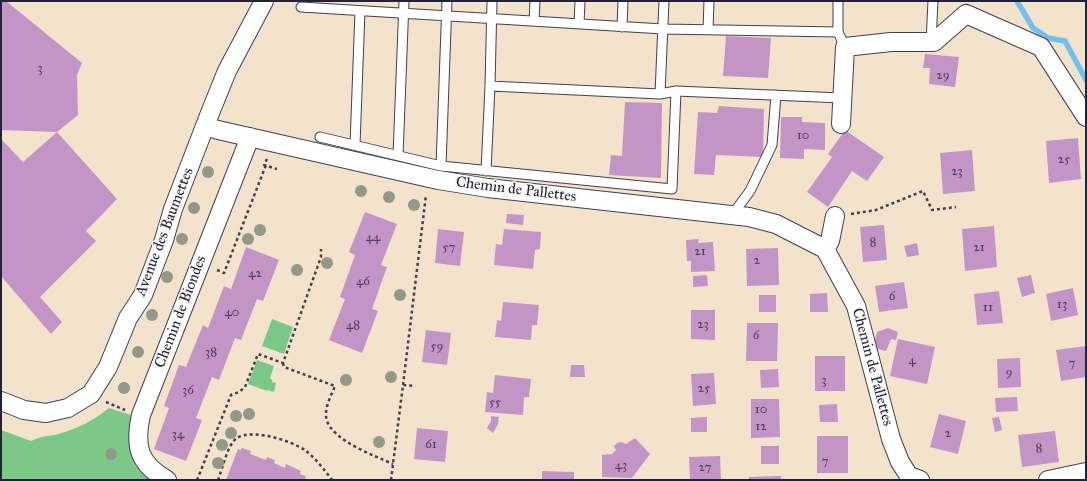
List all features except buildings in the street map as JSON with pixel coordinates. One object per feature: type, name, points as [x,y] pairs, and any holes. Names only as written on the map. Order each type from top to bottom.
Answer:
[{"type":"street","name":"Avenue des Baumettes","points":[[1,401],[24,410],[46,413],[68,408],[91,394],[108,367],[128,318],[142,295],[164,240],[173,209],[227,71],[264,1]]},
{"type":"street","points":[[841,124],[841,40],[934,42],[966,14],[1040,47],[1086,117]]},
{"type":"street","name":"Chemin de Pallettes","points":[[205,126],[428,178],[488,188],[749,217],[776,224],[825,249],[856,306],[891,439],[900,462],[909,476],[920,480]]},
{"type":"street","name":"Chemin de Biondes","points":[[167,480],[151,469],[144,460],[140,451],[137,432],[141,415],[250,137]]},
{"type":"street","points":[[825,249],[830,241],[835,216]]},
{"type":"street","points":[[1048,480],[1085,475]]},
{"type":"lane","points":[[398,156],[404,1]]},
{"type":"lane","points":[[441,166],[447,1]]},
{"type":"lane","points":[[486,171],[492,1]]},
{"type":"lane","points":[[534,21],[535,1]]},
{"type":"lane","points":[[579,24],[580,1]]},
{"type":"lane","points":[[622,1],[622,27]]},
{"type":"lane","points":[[660,94],[664,1]]},
{"type":"lane","points":[[708,30],[709,1]]},
{"type":"lane","points":[[301,7],[663,30],[708,30],[841,40],[838,1]]},
{"type":"lane","points":[[931,42],[933,1]]},
{"type":"lane","points":[[355,145],[360,11]]},
{"type":"lane","points":[[490,86],[660,94],[676,91],[842,98]]},
{"type":"lane","points":[[671,208],[676,91]]},
{"type":"lane","points":[[732,215],[750,190],[772,146],[776,95]]},
{"type":"lane","points":[[320,137],[441,166],[672,189]]},
{"type":"path","points":[[200,264],[224,273],[266,165],[264,165],[268,154]]},
{"type":"path","points":[[266,165],[277,169]]},
{"type":"path","points":[[391,480],[428,178]]},
{"type":"path","points":[[835,216],[876,210],[923,191],[932,210],[956,207]]},
{"type":"path","points":[[321,248],[321,256],[283,362],[284,367],[335,386],[327,408],[327,420],[331,428],[347,441],[370,454],[393,464]]},
{"type":"path","points":[[197,480],[230,395],[239,392],[245,387],[258,354],[283,362]]},
{"type":"path","points":[[403,385],[415,386]]},
{"type":"path","points":[[218,480],[231,444],[236,438],[251,435],[269,436],[296,445],[306,451],[332,480]]},
{"type":"green space","points":[[272,319],[293,327],[284,354],[262,346]]},
{"type":"green space","points":[[257,360],[274,366],[270,378],[272,382],[276,383],[274,392],[248,384]]},
{"type":"green space","points":[[109,408],[134,416],[153,480],[1,480],[1,430],[31,441],[79,427]]},
{"type":"waterway","points":[[1017,1],[1033,28],[1048,38],[1065,41],[1086,80]]}]
